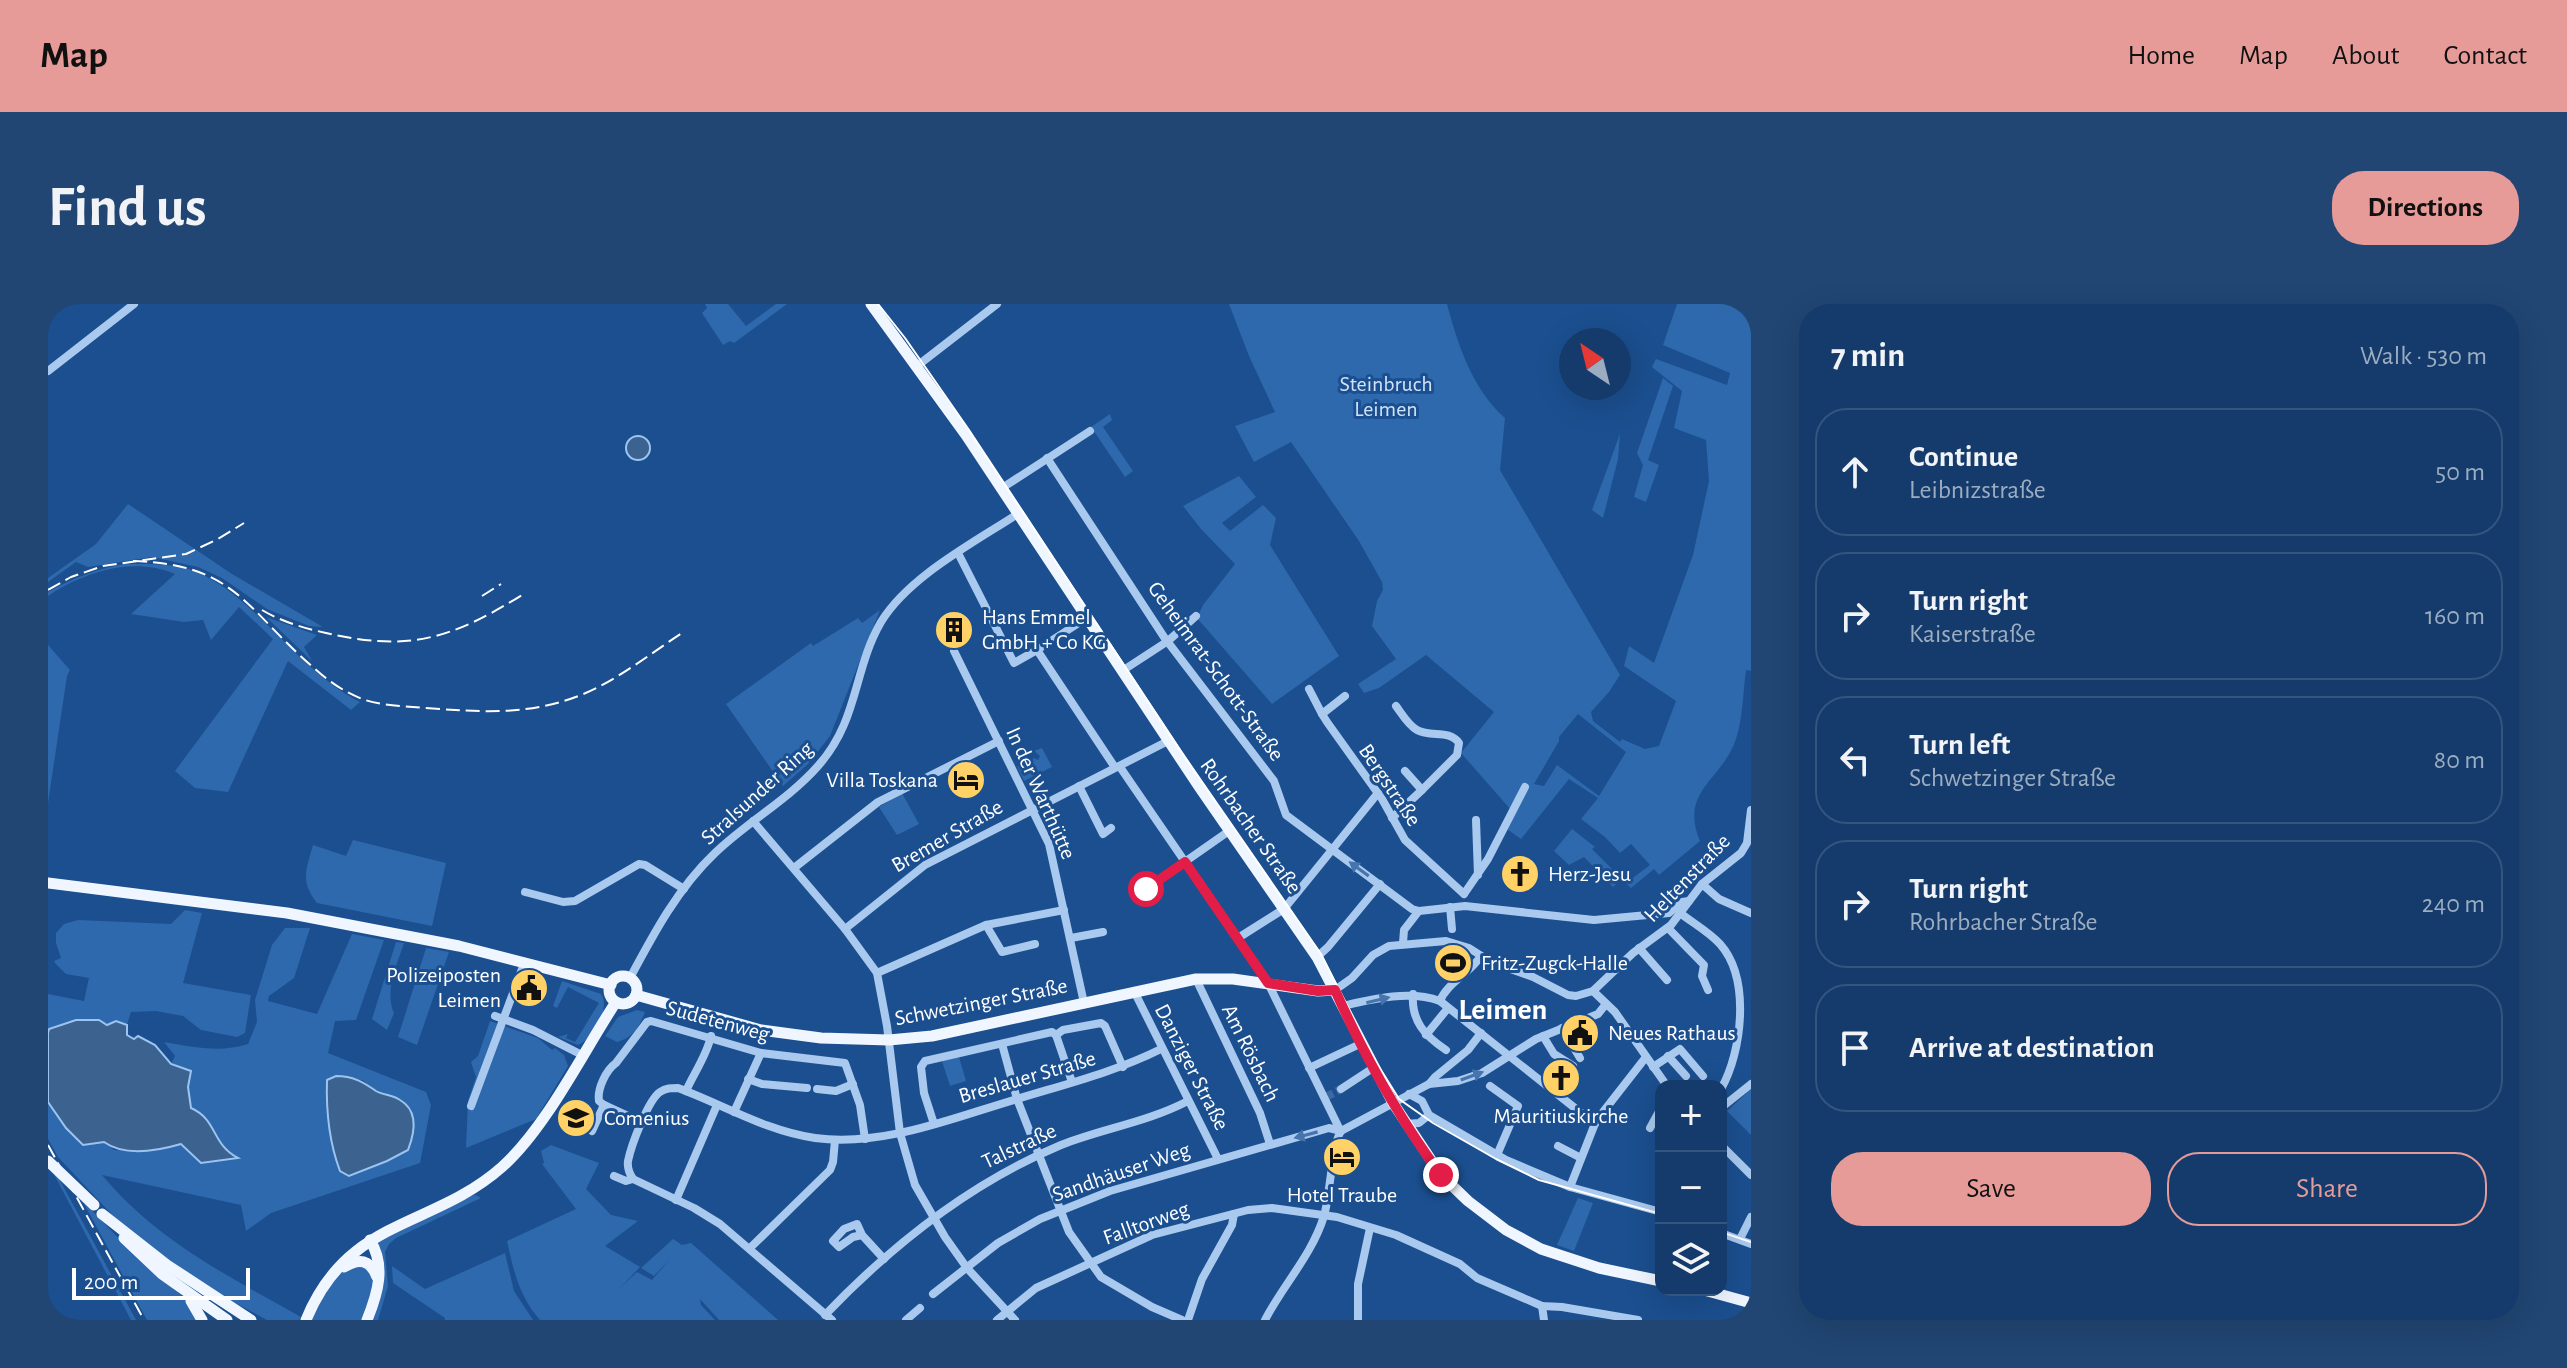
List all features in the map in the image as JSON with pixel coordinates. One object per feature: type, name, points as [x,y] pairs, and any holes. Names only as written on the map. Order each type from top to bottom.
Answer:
[{"type":"main road","name":"Rohrbacher Straße","points":[[871,304],[1002,488],[1168,741],[1317,957],[1393,1103],[1446,1181],[1508,1232],[1571,1261],[1655,1280]]},
{"type":"main road","points":[[48,883],[209,901],[315,918],[459,946],[611,985]]},
{"type":"main road","points":[[618,978],[630,978],[636,985],[636,995],[629,1003],[616,1002],[610,993],[611,985],[618,978]]},
{"type":"main road","name":"Schwetzinger Straße","points":[[636,995],[726,1021],[794,1036],[889,1040],[932,1036],[1196,979],[1335,990]]},
{"type":"main road","points":[[306,1320],[333,1274],[367,1242],[398,1223],[461,1196],[492,1175],[518,1151],[616,1002]]},
{"type":"main road","points":[[48,1161],[143,1257],[227,1320]]},
{"type":"main road","points":[[98,1209],[177,1272],[251,1320]]},
{"type":"main road","points":[[367,1242],[371,1264],[379,1281]]},
{"type":"main road","points":[[367,1242],[381,1273],[367,1320]]},
{"type":"main road","points":[[333,1274],[353,1262],[371,1264]]},
{"type":"main road","points":[[187,1293],[202,1320]]},
{"type":"main road","points":[[1726,1296],[1751,1303]]},
{"type":"street","points":[[48,371],[134,304]]},
{"type":"street","points":[[917,366],[997,304]]},
{"type":"street","points":[[1002,488],[1090,431]]},
{"type":"street","name":"Geheimrat-Schott-Straße","points":[[1047,458],[1168,641],[1274,781],[1285,814],[1418,912]]},
{"type":"street","name":"Stralsunder Ring","points":[[630,978],[658,926],[716,852],[816,768],[833,747],[849,718],[881,622],[896,603],[958,553],[1019,513]]},
{"type":"street","points":[[958,553],[1014,663],[1088,617]]},
{"type":"street","points":[[1122,671],[1168,641],[1196,616]]},
{"type":"street","points":[[1037,650],[1268,983],[1341,1131]]},
{"type":"street","name":"In der Warthütte","points":[[954,651],[1049,844],[1084,1003]]},
{"type":"street","name":"Bergstraße","points":[[1309,689],[1339,741],[1378,793],[1405,840],[1464,894]]},
{"type":"street","points":[[1322,714],[1345,696]]},
{"type":"street","points":[[1392,818],[1457,755],[1459,743],[1452,735],[1419,731],[1396,706]]},
{"type":"street","points":[[794,868],[878,802],[999,741]]},
{"type":"street","name":"Bremer Straße","points":[[845,929],[925,865],[1168,741]]},
{"type":"street","points":[[1405,771],[1422,790]]},
{"type":"street","points":[[1079,786],[1103,834],[1111,828]]},
{"type":"street","points":[[1462,906],[1464,894],[1478,875],[1525,787]]},
{"type":"street","points":[[1238,938],[1284,909],[1378,793]]},
{"type":"street","name":"Heltenstraße","points":[[1593,991],[1639,948],[1668,928],[1702,884],[1743,850],[1749,834],[1751,810]]},
{"type":"street","points":[[1476,820],[1478,875]]},
{"type":"street","points":[[753,821],[845,929],[877,973],[900,1133],[911,1174],[933,1218],[967,1268],[1015,1320]]},
{"type":"street","points":[[1146,889],[1229,831]]},
{"type":"street","points":[[525,892],[563,902],[575,901],[639,864],[684,889]]},
{"type":"street","points":[[1317,957],[1380,884]]},
{"type":"street","points":[[1702,884],[1719,899],[1751,913]]},
{"type":"street","points":[[1403,943],[1405,928],[1418,912],[1450,907],[1594,920],[1669,913],[1682,902],[1689,901]]},
{"type":"street","points":[[1450,907],[1452,929]]},
{"type":"street","points":[[877,973],[986,925],[1064,910]]},
{"type":"street","points":[[1680,913],[1719,943],[1735,972],[1739,998],[1738,1033],[1733,1062],[1725,1080]]},
{"type":"street","points":[[986,925],[1002,952],[1035,944]]},
{"type":"street","points":[[1668,928],[1704,965],[1702,976],[1708,990]]},
{"type":"street","points":[[1071,938],[1103,932]]},
{"type":"street","points":[[1335,990],[1378,952],[1403,943],[1455,943],[1568,995],[1593,991],[1615,1012],[1663,1080]]},
{"type":"street","points":[[1639,948],[1667,980]]},
{"type":"street","points":[[1440,1001],[1448,986],[1466,975],[1481,956]]},
{"type":"street","points":[[471,1106],[499,1018],[522,969]]},
{"type":"street","name":"Am Rösbach","points":[[1196,979],[1260,1113],[1270,1144]]},
{"type":"street","name":"Danziger Straße","points":[[1134,991],[1218,1159]]},
{"type":"street","points":[[1413,994],[1412,1011],[1426,1035],[1446,1050]]},
{"type":"street","points":[[1343,1006],[1413,994],[1440,1001],[1595,1124]]},
{"type":"street","points":[[1265,1320],[1312,1244],[1324,1216],[1337,1138],[1341,1131],[1429,1084],[1474,1076],[1543,1036],[1596,1015],[1606,1004]]},
{"type":"street","points":[[1426,1035],[1448,1008]]},
{"type":"street","points":[[499,1018],[533,1030],[582,1055]]},
{"type":"street","name":"Sudetenweg","points":[[604,1105],[598,1096],[610,1067],[648,1021],[711,1036],[761,1053],[844,1062],[853,1084]]},
{"type":"street","points":[[1056,1035],[1063,1030],[1103,1023],[1123,1067]]},
{"type":"street","points":[[1562,1028],[1580,1058]]},
{"type":"street","points":[[934,1124],[924,1093],[923,1062],[1052,1032],[1056,1035],[1072,1082]]},
{"type":"street","points":[[1429,1084],[1481,1033]]},
{"type":"street","points":[[633,1179],[628,1163],[654,1099],[661,1091],[674,1088],[686,1091],[705,1055],[711,1036]]},
{"type":"street","points":[[1543,1036],[1554,1054],[1573,1066]]},
{"type":"street","points":[[1002,1044],[1017,1099],[1060,1212],[1089,1264],[1114,1285],[1182,1320]]},
{"type":"street","points":[[1309,1068],[1360,1044]]},
{"type":"street","name":"Breslauer Straße","points":[[686,1091],[783,1131],[835,1140],[865,1139],[934,1124],[1123,1067],[1161,1049]]},
{"type":"street","points":[[1653,1067],[1680,1049],[1703,1076]]},
{"type":"street","points":[[734,1112],[761,1053]]},
{"type":"street","points":[[1668,1056],[1686,1076]]},
{"type":"street","points":[[1570,1187],[1595,1124],[1646,1057]]},
{"type":"street","points":[[1341,1089],[1373,1068]]},
{"type":"street","points":[[748,1079],[762,1084],[836,1091],[853,1084],[865,1139]]},
{"type":"street","points":[[1727,1103],[1751,1084]]},
{"type":"street","points":[[1490,1086],[1518,1106],[1495,1154]]},
{"type":"street","points":[[1409,1094],[1422,1101],[1429,1115],[1495,1154],[1570,1187],[1655,1209]]},
{"type":"street","name":"Talstraße","points":[[828,1317],[884,1259],[933,1218],[980,1185],[1069,1142],[1159,1116],[1188,1101]]},
{"type":"street","points":[[592,1131],[604,1105],[643,1123]]},
{"type":"street","points":[[676,1200],[717,1105]]},
{"type":"street","points":[[1406,1124],[1419,1123],[1429,1115]]},
{"type":"street","points":[[1650,1128],[1655,1119]]},
{"type":"street","name":"Sandhäuser Weg","points":[[933,1294],[1016,1231],[1110,1191],[1329,1128],[1341,1131]]},
{"type":"street","points":[[750,1248],[830,1170],[835,1140]]},
{"type":"street","points":[[1558,1146],[1581,1158]]},
{"type":"street","points":[[1727,1151],[1751,1175]]},
{"type":"street","points":[[614,1176],[626,1181],[633,1179],[708,1215],[828,1317]]},
{"type":"street","name":"Falltorweg","points":[[997,1320],[1036,1288],[1166,1230],[1272,1208],[1324,1216],[1396,1235],[1460,1264],[1477,1278],[1542,1306],[1638,1320]]},
{"type":"street","points":[[1188,1320],[1202,1279],[1232,1225],[1234,1214]]},
{"type":"street","points":[[1740,1239],[1751,1217]]},
{"type":"street","points":[[1358,1320],[1358,1284],[1370,1228]]},
{"type":"street","points":[[862,1235],[884,1259]]},
{"type":"street","points":[[1727,1235],[1751,1244]]},
{"type":"street","points":[[1542,1306],[1544,1320]]},
{"type":"street","points":[[906,1320],[920,1308]]},
{"type":"green space","points":[[705,304],[728,304],[746,326],[776,304],[787,304],[734,343],[730,341],[723,345],[702,313],[707,308]]},
{"type":"green space","name":"Steinbruch Leimen","points":[[1229,304],[1447,304],[1461,350],[1475,380],[1505,418],[1500,470],[1620,675],[1591,712],[1593,721],[1620,742],[1622,739],[1645,749],[1659,746],[1676,701],[1624,666],[1629,646],[1654,663],[1693,555],[1709,481],[1706,440],[1674,428],[1682,391],[1652,367],[1656,359],[1727,385],[1730,373],[1663,345],[1677,304],[1751,304],[1751,671],[1746,670],[1736,739],[1730,753],[1698,797],[1695,824],[1700,841],[1659,875],[1654,869],[1631,888],[1626,883],[1650,865],[1631,844],[1620,853],[1581,819],[1598,798],[1569,779],[1521,839],[1504,827],[1511,810],[1461,753],[1494,712],[1426,655],[1379,688],[1364,693],[1358,684],[1396,659],[1372,626],[1377,601],[1383,590],[1382,582],[1359,541],[1291,442],[1254,462],[1235,426],[1275,412]],"holes":[[[1578,714],[1626,752],[1599,796],[1557,765],[1544,786],[1534,784],[1559,737]]]},
{"type":"green space","points":[[1663,378],[1673,386],[1648,460],[1659,465],[1646,502],[1634,497],[1643,465],[1637,453]]},
{"type":"green space","points":[[1110,414],[1112,420],[1103,427],[1133,471],[1125,477],[1091,427]]},
{"type":"green space","points":[[1620,434],[1618,459],[1603,518],[1592,510]]},
{"type":"green space","points":[[1239,476],[1256,497],[1222,523],[1230,531],[1263,505],[1276,518],[1270,545],[1339,656],[1272,704],[1197,618],[1203,605],[1235,564],[1183,506]]},
{"type":"green space","points":[[128,504],[232,574],[323,627],[309,626],[267,609],[222,578],[198,567],[152,557],[88,567],[76,562],[48,582],[48,578],[96,544]]},
{"type":"green space","points":[[125,564],[176,566],[215,581],[236,596],[316,671],[360,702],[351,710],[288,661],[228,792],[195,788],[175,771],[273,639],[239,607],[211,640],[203,620],[184,622],[131,614],[175,574],[159,569],[142,566],[109,569],[77,580],[48,596],[48,592],[76,578]]},
{"type":"green space","points":[[880,610],[830,736],[808,764],[783,786],[726,704],[811,643],[813,646],[858,618],[862,623]]},
{"type":"green space","points":[[266,617],[317,635],[304,647],[312,661]]},
{"type":"green space","points":[[48,645],[70,670],[48,803]]},
{"type":"green space","points":[[1042,748],[1052,767],[1024,781],[1017,766],[1034,758],[1038,760],[1040,756],[1034,751]]},
{"type":"green space","points":[[902,793],[919,824],[897,835],[879,807]]},
{"type":"green space","points":[[1572,829],[1595,847],[1592,849],[1622,879],[1613,887],[1584,857],[1569,865],[1554,851]]},
{"type":"green space","points":[[353,840],[446,863],[432,926],[317,903],[306,882],[313,845],[346,856]]},
{"type":"green space","points":[[185,910],[202,913],[183,983],[251,995],[245,1033],[237,1037],[201,1030],[183,1016],[156,1011],[131,1012],[127,1025],[111,1023],[50,1029],[48,1033],[48,994],[84,1001],[89,978],[66,974],[54,961],[61,958],[56,933],[64,924],[78,920],[171,924]]},
{"type":"green space","points":[[285,928],[310,928],[294,978],[269,996],[268,1001],[317,1014],[352,934],[384,940],[356,1020],[335,1021],[328,1053],[426,1092],[431,1105],[420,1163],[271,1213],[246,1231],[241,1205],[102,1175],[169,1238],[301,1317],[299,1320],[267,1320],[198,1283],[118,1221],[58,1157],[48,1139],[48,1102],[66,1128],[83,1145],[104,1142],[114,1150],[143,1151],[181,1144],[236,1157],[222,1145],[206,1119],[191,1108],[188,1087],[191,1071],[171,1064],[175,1056],[164,1042],[216,1049],[248,1044],[257,1022],[255,1000],[272,945]],"holes":[[[362,1080],[379,1093],[401,1100],[408,1150],[349,1176],[340,1171],[333,1149],[327,1081]]]},
{"type":"green space","points":[[396,942],[404,943],[393,978],[390,996],[394,1013],[387,1030],[372,1019]]},
{"type":"green space","points":[[426,948],[449,952],[417,1045],[398,1037]]},
{"type":"green space","points":[[562,981],[601,994],[604,1000],[595,1030],[578,1045],[558,1037],[568,1034],[566,1038],[575,1042],[599,1003],[568,987],[557,1008],[553,1006]]},
{"type":"green space","points":[[637,1010],[645,1012],[631,1035],[617,1042],[605,1036],[618,1017]]},
{"type":"green space","points":[[490,1021],[538,1038],[564,1055],[568,1066],[536,1119],[466,1148],[468,1101],[476,1077],[471,1062],[478,1056]]},
{"type":"green space","points":[[959,1057],[966,1081],[950,1086],[942,1061]]},
{"type":"green space","points":[[1751,1089],[1751,1135],[1727,1111]]},
{"type":"green space","points":[[551,1145],[599,1163],[586,1189],[611,1215],[638,1221],[605,1246],[640,1267],[620,1288],[637,1272],[652,1280],[670,1259],[654,1276],[641,1268],[673,1239],[682,1245],[691,1243],[778,1320],[719,1320],[700,1299],[701,1305],[715,1320],[540,1320],[522,1293],[507,1241],[576,1209],[542,1164],[541,1151]]},
{"type":"green space","points":[[48,1163],[51,1164],[136,1320],[131,1320]]},
{"type":"green space","points":[[468,1196],[481,1198],[389,1244],[385,1252],[388,1286],[378,1320],[371,1320],[379,1240]]},
{"type":"green space","points":[[1578,1198],[1593,1203],[1574,1251],[1557,1245]]},
{"type":"green space","points":[[82,1200],[128,1248],[189,1302],[199,1320],[147,1320]]},
{"type":"green space","points":[[505,1253],[514,1291],[533,1320],[445,1320],[393,1283],[392,1266],[425,1289]]},
{"type":"green space","points":[[363,1264],[372,1279],[374,1291],[363,1320],[310,1320],[337,1277],[353,1266]]},
{"type":"shaded area","points":[[638,436],[649,443],[650,448],[643,459],[638,460],[627,453],[626,448],[633,437]]},
{"type":"shaded area","points":[[76,1020],[99,1020],[107,1025],[116,1021],[127,1025],[127,1035],[134,1039],[138,1036],[155,1045],[171,1064],[191,1071],[188,1087],[191,1108],[206,1119],[223,1146],[238,1158],[201,1163],[181,1144],[141,1151],[122,1150],[104,1142],[83,1145],[66,1128],[48,1102],[49,1029]]},
{"type":"shaded area","points":[[336,1076],[358,1080],[406,1105],[414,1122],[408,1150],[349,1176],[340,1171],[331,1138],[327,1103],[327,1080]]},
{"type":"tunnel","points":[[1326,1097],[1341,1089]]},
{"type":"tram line","points":[[878,304],[969,430],[1180,750],[1321,954],[1371,1054],[1399,1099],[1433,1123],[1539,1180],[1655,1212]]},
{"type":"tram line","points":[[1727,1234],[1751,1242]]},
{"type":"railway","points":[[48,590],[71,577],[103,566],[186,554],[244,523]]},
{"type":"railway","points":[[133,561],[168,564],[217,581],[254,609],[291,647],[332,682],[358,697],[387,705],[504,711],[561,702],[608,682],[685,631]]},
{"type":"railway","points":[[482,596],[501,584]]},
{"type":"railway","points":[[262,610],[293,624],[326,633],[355,639],[406,641],[451,631],[522,595]]},
{"type":"railway","points":[[48,1145],[144,1320]]},
{"type":"place","name":"Hans Emmel GmbH + Co KG","points":[[954,630]]},
{"type":"place","name":"Villa Toskana","points":[[966,780]]},
{"type":"place","name":"Herz-Jesu","points":[[1520,874]]},
{"type":"place","name":"Fritz-Zugck-Halle","points":[[1453,963]]},
{"type":"place","name":"Polizeiposten Leimen","points":[[529,988]]},
{"type":"place","name":"Neues Rathaus","points":[[1580,1033]]},
{"type":"place","name":"Mauritiuskirche","points":[[1561,1078]]},
{"type":"place","name":"Comenius","points":[[576,1118]]},
{"type":"place","name":"Hotel Traube","points":[[1342,1157]]},
{"type":"district","name":"Leimen","points":[[1503,1010]]},
{"type":"route","points":[[1146,889],[1185,862],[1268,983],[1318,991],[1335,990],[1360,1044],[1393,1103],[1441,1175]]}]
